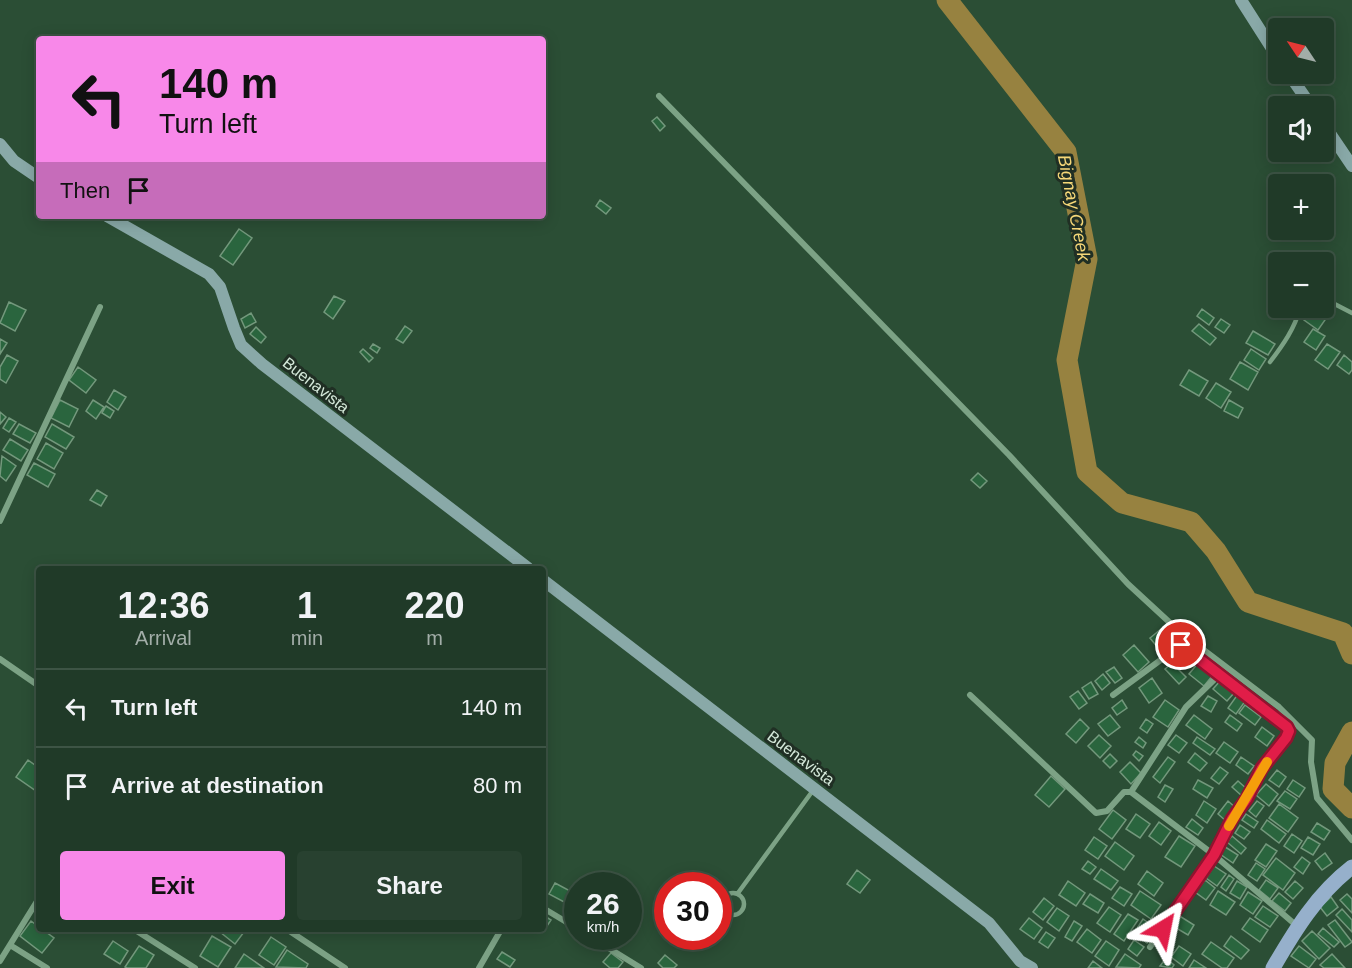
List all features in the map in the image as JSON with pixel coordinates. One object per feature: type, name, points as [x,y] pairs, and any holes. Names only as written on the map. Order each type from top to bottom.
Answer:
[{"type":"main road","points":[[1273,968],[1297,926],[1333,882],[1352,867]]},
{"type":"street","points":[[1241,0],[1268,42]]},
{"type":"street","points":[[659,96],[1009,455],[1128,584],[1180,632],[1279,707],[1312,740],[1311,762],[1317,798],[1352,840]]},
{"type":"street","points":[[1334,139],[1352,165]]},
{"type":"street","points":[[0,144],[14,161],[36,176]]},
{"type":"street","name":"Buenavista","points":[[112,219],[209,274],[220,287],[241,345],[262,364],[525,566]]},
{"type":"street","points":[[0,521],[100,307]]},
{"type":"street","name":"Buenavista","points":[[546,582],[989,923],[1020,960],[1032,968]]},
{"type":"street","points":[[1113,695],[1181,645],[1287,727],[1289,731],[1262,768],[1214,855],[1150,947]]},
{"type":"street","points":[[0,659],[36,685]]},
{"type":"street","points":[[1131,792],[1186,707],[1220,674]]},
{"type":"street","points":[[970,695],[1096,813],[1107,811],[1124,792],[1131,792],[1214,855],[1297,926]]},
{"type":"street","points":[[0,961],[36,903]]},
{"type":"street","points":[[546,910],[564,921]]},
{"type":"street","points":[[138,932],[195,968]]},
{"type":"street","points":[[291,932],[345,968]]},
{"type":"street","points":[[479,968],[500,932]]},
{"type":"street","points":[[10,945],[47,968]]},
{"type":"street","points":[[612,950],[641,968]]},
{"type":"lane","points":[[1334,304],[1352,313]]},
{"type":"lane","points":[[1270,362],[1284,344],[1298,318]]},
{"type":"lane","points":[[738,894],[814,789]]},
{"type":"lane","points":[[730,892],[738,894],[743,899],[743,907],[739,913],[728,915],[722,907],[722,900],[730,892]]},
{"type":"building","points":[[657,117],[665,126],[660,131],[652,121]]},
{"type":"building","points":[[600,200],[611,208],[606,214],[596,206]]},
{"type":"building","points":[[239,229],[252,238],[233,265],[220,256]]},
{"type":"building","points":[[334,296],[345,301],[333,319],[324,312]]},
{"type":"building","points":[[9,302],[26,310],[15,331],[0,323]]},
{"type":"building","points":[[1202,309],[1214,318],[1209,325],[1197,316]]},
{"type":"building","points":[[251,313],[256,322],[245,328],[241,319]]},
{"type":"building","points":[[1305,318],[1322,318],[1325,320],[1318,330],[1304,320]]},
{"type":"building","points":[[1221,319],[1230,325],[1224,333],[1215,327]]},
{"type":"building","points":[[1199,324],[1216,338],[1210,345],[1192,331]]},
{"type":"building","points":[[405,326],[412,331],[403,343],[396,339]]},
{"type":"building","points":[[256,327],[266,337],[261,343],[250,334]]},
{"type":"building","points":[[1313,329],[1325,336],[1316,350],[1304,342]]},
{"type":"building","points":[[1253,331],[1275,344],[1268,355],[1246,343]]},
{"type":"building","points":[[0,339],[7,343],[0,354]]},
{"type":"building","points":[[373,344],[380,348],[377,353],[370,348]]},
{"type":"building","points":[[1327,344],[1340,352],[1328,369],[1315,360]]},
{"type":"building","points":[[363,349],[373,358],[369,362],[360,352]]},
{"type":"building","points":[[1251,349],[1266,359],[1259,370],[1244,360]]},
{"type":"building","points":[[7,355],[18,361],[6,383],[0,379],[0,367]]},
{"type":"building","points":[[1344,355],[1352,362],[1352,370],[1349,374],[1337,365]]},
{"type":"building","points":[[1240,362],[1258,372],[1248,390],[1230,379]]},
{"type":"building","points":[[78,367],[96,380],[86,393],[69,380]]},
{"type":"building","points":[[1189,370],[1208,381],[1199,396],[1180,385]]},
{"type":"building","points":[[1216,383],[1231,392],[1221,408],[1206,398]]},
{"type":"building","points":[[114,390],[126,397],[118,410],[107,402]]},
{"type":"building","points":[[60,400],[78,409],[69,427],[51,418]]},
{"type":"building","points":[[93,400],[104,407],[96,419],[86,411]]},
{"type":"building","points":[[1229,400],[1243,408],[1238,418],[1224,411]]},
{"type":"building","points":[[106,406],[114,411],[110,418],[102,413]]},
{"type":"building","points":[[0,412],[6,417],[0,424]]},
{"type":"building","points":[[9,418],[16,422],[9,432],[3,428]]},
{"type":"building","points":[[19,424],[36,433],[30,443],[13,434]]},
{"type":"building","points":[[52,424],[74,437],[66,449],[45,437]]},
{"type":"building","points":[[10,439],[28,450],[21,461],[3,450]]},
{"type":"building","points":[[46,443],[63,453],[54,469],[37,459]]},
{"type":"building","points":[[2,456],[16,466],[6,481],[0,476]]},
{"type":"building","points":[[34,463],[55,474],[48,487],[27,475]]},
{"type":"building","points":[[978,473],[987,481],[980,488],[971,480]]},
{"type":"building","points":[[97,490],[107,496],[101,506],[90,500]]},
{"type":"building","points":[[1161,629],[1170,641],[1159,649],[1150,638]]},
{"type":"building","points":[[1134,645],[1149,662],[1138,672],[1123,655]]},
{"type":"building","points":[[1183,650],[1195,658],[1192,663],[1180,654]]},
{"type":"building","points":[[1180,658],[1186,665],[1181,668],[1176,662]]},
{"type":"building","points":[[1172,663],[1186,677],[1179,684],[1165,669]]},
{"type":"building","points":[[1198,663],[1213,675],[1204,686],[1189,674]]},
{"type":"building","points":[[1114,667],[1122,678],[1115,683],[1106,672]]},
{"type":"building","points":[[1103,674],[1110,683],[1102,690],[1095,681]]},
{"type":"building","points":[[1152,678],[1162,693],[1149,703],[1139,688]]},
{"type":"building","points":[[1220,681],[1234,693],[1227,701],[1213,689]]},
{"type":"building","points":[[1091,682],[1098,694],[1089,699],[1082,688]]},
{"type":"building","points":[[1078,691],[1087,703],[1079,709],[1070,697]]},
{"type":"building","points":[[1238,694],[1246,700],[1236,714],[1228,708]]},
{"type":"building","points":[[1208,696],[1217,701],[1211,712],[1201,706]]},
{"type":"building","points":[[1122,700],[1127,708],[1117,715],[1112,708]]},
{"type":"building","points":[[1165,700],[1179,710],[1168,727],[1153,717]]},
{"type":"building","points":[[1245,705],[1261,717],[1255,725],[1239,713]]},
{"type":"building","points":[[1110,715],[1120,727],[1108,736],[1098,724]]},
{"type":"building","points":[[1194,715],[1212,729],[1205,739],[1186,725]]},
{"type":"building","points":[[1230,715],[1242,724],[1237,731],[1225,722]]},
{"type":"building","points":[[1080,719],[1089,728],[1076,743],[1066,734]]},
{"type":"building","points":[[1146,719],[1153,724],[1147,733],[1140,728]]},
{"type":"building","points":[[1262,727],[1274,736],[1267,746],[1255,737]]},
{"type":"building","points":[[1099,735],[1111,746],[1100,758],[1088,746]]},
{"type":"building","points":[[1176,735],[1187,743],[1179,753],[1168,745]]},
{"type":"building","points":[[1139,737],[1146,743],[1143,748],[1135,742]]},
{"type":"building","points":[[1197,737],[1215,749],[1210,755],[1193,743]]},
{"type":"building","points":[[1224,742],[1238,752],[1230,763],[1216,753]]},
{"type":"building","points":[[1136,751],[1143,756],[1139,761],[1133,755]]},
{"type":"building","points":[[1195,753],[1207,763],[1200,771],[1188,762]]},
{"type":"building","points":[[1110,754],[1117,761],[1110,768],[1103,761]]},
{"type":"building","points":[[1168,757],[1175,762],[1160,783],[1153,777]]},
{"type":"building","points":[[1241,757],[1254,766],[1248,774],[1236,765]]},
{"type":"building","points":[[28,760],[36,766],[36,791],[16,777]]},
{"type":"building","points":[[1130,762],[1141,773],[1131,784],[1120,772]]},
{"type":"building","points":[[1220,767],[1228,773],[1219,784],[1211,778]]},
{"type":"building","points":[[1277,770],[1286,777],[1279,787],[1269,780]]},
{"type":"building","points":[[1051,776],[1065,789],[1049,807],[1035,795]]},
{"type":"building","points":[[1198,780],[1213,788],[1207,798],[1193,789]]},
{"type":"building","points":[[1293,780],[1305,788],[1299,797],[1287,789]]},
{"type":"building","points":[[1238,781],[1248,790],[1242,796],[1232,787]]},
{"type":"building","points":[[1266,784],[1278,794],[1269,806],[1256,795]]},
{"type":"building","points":[[1165,785],[1173,789],[1165,802],[1158,797]]},
{"type":"building","points":[[1285,791],[1297,799],[1290,809],[1277,801]]},
{"type":"building","points":[[1204,801],[1216,809],[1207,823],[1196,815]]},
{"type":"building","points":[[1228,801],[1236,808],[1226,821],[1218,814]]},
{"type":"building","points":[[1257,801],[1264,806],[1256,817],[1249,811]]},
{"type":"building","points":[[1279,804],[1298,818],[1288,832],[1269,818]]},
{"type":"building","points":[[1113,810],[1126,820],[1112,839],[1099,829]]},
{"type":"building","points":[[1136,814],[1150,824],[1140,838],[1126,829]]},
{"type":"building","points":[[1246,814],[1258,822],[1254,828],[1242,820]]},
{"type":"building","points":[[1192,819],[1203,828],[1198,835],[1186,827]]},
{"type":"building","points":[[1267,820],[1286,834],[1279,843],[1261,829]]},
{"type":"building","points":[[1159,822],[1171,831],[1161,845],[1149,836]]},
{"type":"building","points":[[1317,823],[1330,831],[1324,840],[1311,832]]},
{"type":"building","points":[[1240,825],[1250,832],[1244,839],[1235,833]]},
{"type":"building","points":[[1292,834],[1302,841],[1294,853],[1284,846]]},
{"type":"building","points":[[1179,836],[1195,846],[1181,867],[1165,857]]},
{"type":"building","points":[[1232,836],[1246,848],[1241,854],[1227,842]]},
{"type":"building","points":[[1094,837],[1107,846],[1098,859],[1085,850]]},
{"type":"building","points":[[1308,837],[1320,844],[1313,855],[1301,848]]},
{"type":"building","points":[[1115,842],[1134,856],[1124,870],[1105,856]]},
{"type":"building","points":[[1266,844],[1277,851],[1266,867],[1255,860]]},
{"type":"building","points":[[1222,845],[1238,855],[1233,863],[1217,852]]},
{"type":"building","points":[[1325,853],[1332,863],[1322,870],[1315,861]]},
{"type":"building","points":[[1302,857],[1310,863],[1303,874],[1294,867]]},
{"type":"building","points":[[1276,858],[1295,873],[1283,890],[1263,875]]},
{"type":"building","points":[[1088,861],[1096,867],[1090,874],[1082,869]]},
{"type":"building","points":[[1256,863],[1265,869],[1257,881],[1248,875]]},
{"type":"building","points":[[1214,866],[1226,874],[1217,886],[1206,878]]},
{"type":"building","points":[[1101,869],[1118,881],[1111,890],[1094,879]]},
{"type":"building","points":[[857,870],[870,880],[860,893],[847,884]]},
{"type":"building","points":[[1147,871],[1163,883],[1154,896],[1138,884]]},
{"type":"building","points":[[1229,875],[1234,879],[1226,891],[1221,887]]},
{"type":"building","points":[[1205,880],[1215,888],[1206,900],[1195,892]]},
{"type":"building","points":[[1266,880],[1278,888],[1270,899],[1259,890]]},
{"type":"building","points":[[1068,881],[1085,893],[1076,906],[1059,895]]},
{"type":"building","points":[[1237,881],[1247,887],[1240,899],[1230,893]]},
{"type":"building","points":[[1295,881],[1303,888],[1293,899],[1285,892]]},
{"type":"building","points":[[555,883],[564,888],[564,902],[549,894]]},
{"type":"building","points":[[1120,887],[1132,894],[1124,906],[1112,898]]},
{"type":"building","points":[[1140,891],[1161,905],[1151,919],[1131,905]]},
{"type":"building","points":[[1218,891],[1235,902],[1226,915],[1210,905]]},
{"type":"building","points":[[1248,892],[1262,901],[1253,914],[1240,905]]},
{"type":"building","points":[[1279,893],[1291,903],[1285,911],[1272,901]]},
{"type":"building","points":[[1090,894],[1104,903],[1098,913],[1083,904]]},
{"type":"building","points":[[1347,894],[1352,899],[1352,913],[1340,900]]},
{"type":"building","points":[[1331,897],[1338,907],[1327,916],[1320,907]]},
{"type":"building","points":[[1044,898],[1054,906],[1043,920],[1033,912]]},
{"type":"building","points":[[1263,906],[1278,916],[1270,927],[1255,917]]},
{"type":"building","points":[[1109,907],[1121,915],[1110,932],[1097,923]]},
{"type":"building","points":[[1057,908],[1069,916],[1059,931],[1047,922]]},
{"type":"building","points":[[1342,909],[1352,920],[1352,932],[1336,915]]},
{"type":"building","points":[[1128,914],[1138,920],[1124,941],[1114,934]]},
{"type":"building","points":[[1178,915],[1194,925],[1188,935],[1171,925]]},
{"type":"building","points":[[546,917],[551,920],[546,928]]},
{"type":"building","points":[[1029,918],[1042,928],[1034,939],[1020,929]]},
{"type":"building","points":[[1250,918],[1268,930],[1260,942],[1242,929]]},
{"type":"building","points":[[1143,919],[1157,929],[1147,943],[1134,933]]},
{"type":"building","points":[[1335,920],[1352,942],[1345,947],[1328,925]]},
{"type":"building","points":[[31,921],[36,925],[36,932],[46,932],[54,938],[42,953],[20,936]]},
{"type":"building","points":[[1074,921],[1082,926],[1072,941],[1065,937]]},
{"type":"building","points":[[1323,928],[1339,942],[1334,947],[1318,934]]},
{"type":"building","points":[[1087,929],[1101,940],[1092,953],[1077,942]]},
{"type":"building","points":[[1312,931],[1330,948],[1319,959],[1302,941]]},
{"type":"building","points":[[220,932],[244,932],[235,944]]},
{"type":"building","points":[[1046,932],[1055,938],[1048,948],[1039,942]]},
{"type":"building","points":[[212,936],[231,947],[218,967],[200,956]]},
{"type":"building","points":[[1231,936],[1249,950],[1241,959],[1224,946]]},
{"type":"building","points":[[271,937],[286,947],[274,965],[259,955]]},
{"type":"building","points":[[1134,940],[1144,947],[1137,956],[1128,949]]},
{"type":"building","points":[[1162,940],[1172,947],[1168,955],[1157,948]]},
{"type":"building","points":[[113,941],[128,951],[120,964],[104,954]]},
{"type":"building","points":[[1106,941],[1119,950],[1109,966],[1095,956]]},
{"type":"building","points":[[1211,942],[1234,958],[1227,968],[1222,968],[1202,954]]},
{"type":"building","points":[[139,946],[154,955],[146,968],[125,967]]},
{"type":"building","points":[[1179,946],[1191,954],[1183,966],[1171,957]]},
{"type":"building","points":[[1299,946],[1316,959],[1309,968],[1291,956]]},
{"type":"building","points":[[287,950],[308,964],[306,968],[276,967]]},
{"type":"building","points":[[502,952],[515,960],[510,967],[497,959]]},
{"type":"building","points":[[611,953],[623,962],[618,968],[610,968],[603,962]]},
{"type":"building","points":[[244,954],[264,968],[235,968]]},
{"type":"building","points":[[1125,954],[1141,965],[1139,968],[1116,967]]},
{"type":"building","points":[[1332,954],[1345,968],[1324,968],[1320,965]]},
{"type":"building","points":[[665,955],[677,965],[674,968],[663,968],[658,963]]},
{"type":"building","points":[[1166,958],[1174,965],[1172,968],[1160,966]]},
{"type":"building","points":[[1194,960],[1206,968],[1189,968]]},
{"type":"building","points":[[1093,961],[1102,968],[1088,968]]},
{"type":"waterway","name":"Bignay Creek","points":[[947,0],[1066,152],[1087,259],[1067,360],[1087,472],[1122,503],[1191,522],[1216,551],[1248,602],[1343,633],[1352,654]]},
{"type":"waterway","name":"Bignay Creek","points":[[1352,732],[1335,763],[1333,789],[1352,808]]},
{"type":"slow traffic","points":[[1229,826],[1267,762]]},
{"type":"route","points":[[1163,929],[1214,855],[1262,768],[1289,731],[1287,727],[1181,645]]}]
